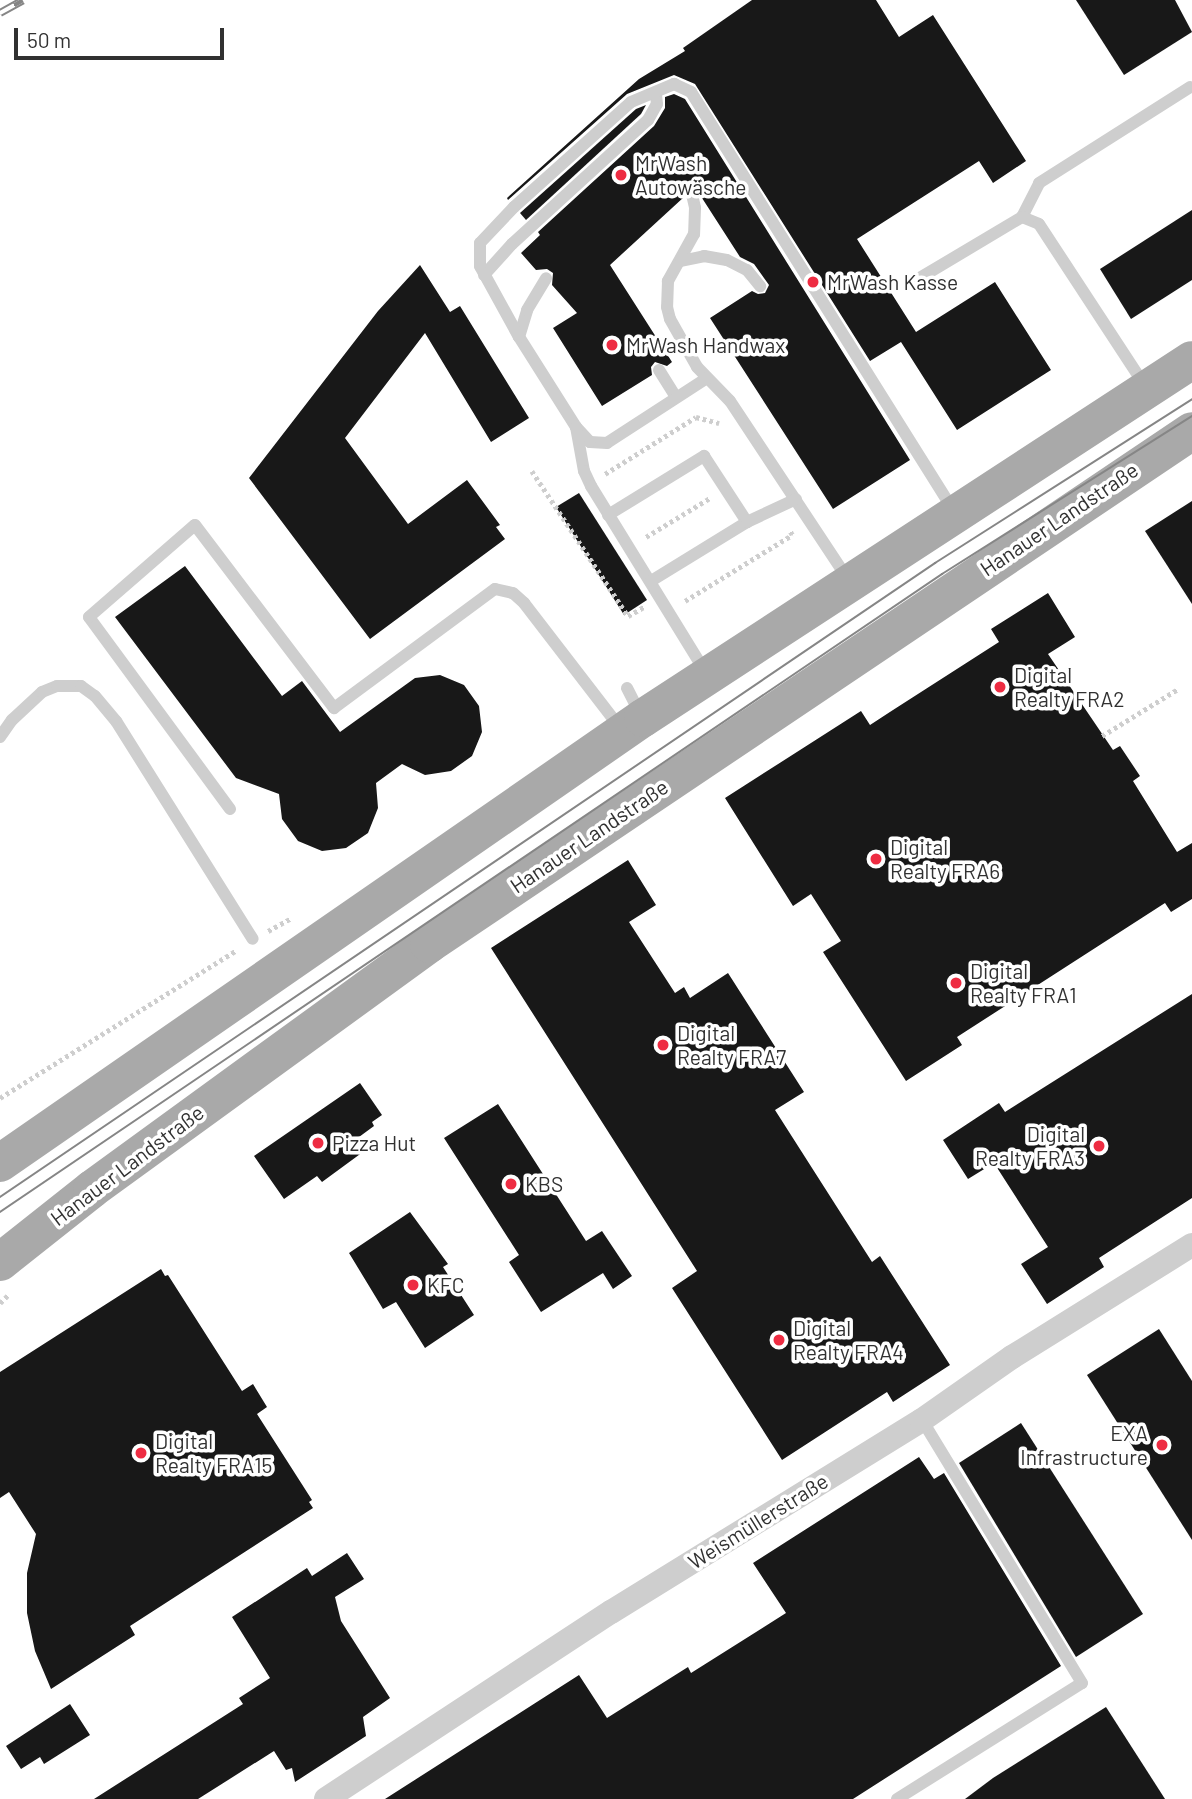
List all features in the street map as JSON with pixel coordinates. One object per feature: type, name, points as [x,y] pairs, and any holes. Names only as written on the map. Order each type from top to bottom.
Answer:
[{"type":"main road","points":[[0,1163],[631,713],[708,676],[1192,360]]},
{"type":"main road","name":"Hanauer Landstraße","points":[[0,1262],[92,1189],[429,944],[1192,430]]},
{"type":"main road","points":[[0,1150],[36,1136]]},
{"type":"street","name":"Weismüllerstraße","points":[[326,1799],[611,1612],[922,1420],[1012,1357],[1192,1245]]},
{"type":"lane","points":[[706,378],[607,443],[590,442],[576,427],[519,337],[480,266],[480,243],[493,228],[631,102],[656,94],[674,84],[691,92],[955,514]]},
{"type":"lane","points":[[918,279],[1022,217],[1039,183],[1190,86]]},
{"type":"lane","points":[[484,275],[512,244],[648,120],[657,104],[656,94]]},
{"type":"lane","points":[[691,190],[694,234],[668,281],[667,307],[684,343],[706,378],[730,401],[850,582]]},
{"type":"lane","points":[[1022,217],[1040,224],[1147,389]]},
{"type":"lane","points":[[681,261],[704,256],[727,260],[747,270],[760,286]]},
{"type":"lane","points":[[519,337],[533,298],[546,278]]},
{"type":"lane","points":[[659,370],[676,397]]},
{"type":"lane","points":[[576,427],[584,471],[608,515],[652,581],[708,676]]},
{"type":"lane","points":[[608,515],[704,456],[747,522]]},
{"type":"lane","points":[[652,581],[747,522],[796,499]]},
{"type":"lane","points":[[230,809],[89,617],[195,525],[334,708],[495,589],[513,593],[524,603],[631,713]]},
{"type":"lane","points":[[0,737],[12,720],[42,692],[57,686],[81,686],[95,695],[116,721],[253,939]]},
{"type":"lane","points":[[897,1799],[1082,1683],[922,1420]]},
{"type":"path","points":[[532,471],[628,617],[649,604]]},
{"type":"path","points":[[643,540],[712,496]]},
{"type":"path","points":[[680,604],[792,535],[786,525]]},
{"type":"path","points":[[1102,736],[1178,689]]},
{"type":"path","points":[[0,1098],[233,952]]},
{"type":"building","points":[[752,0],[876,0],[899,37],[933,15],[1026,161],[993,183],[979,161],[857,239],[916,332],[995,282],[1051,370],[957,430],[901,342],[870,361],[695,84],[674,75],[627,94],[508,200],[507,198],[639,79],[685,51],[683,48]]},
{"type":"building","points":[[1076,0],[1175,0],[1192,32],[1124,75]]},
{"type":"building","points":[[674,94],[685,99],[910,460],[833,509],[710,318],[752,291],[765,293],[769,285],[754,264],[740,257],[702,198],[697,184],[686,183],[684,197],[610,265],[672,362],[667,366],[655,362],[651,367],[652,375],[602,406],[553,328],[577,313],[552,285],[553,273],[547,269],[536,270],[521,253],[540,235],[538,232],[654,126],[665,108],[665,97]]},
{"type":"building","points":[[646,105],[641,114],[526,220],[520,213],[636,109]]},
{"type":"building","points":[[1192,210],[1192,280],[1131,319],[1100,269]]},
{"type":"building","points":[[420,265],[450,312],[460,306],[529,418],[491,442],[425,333],[345,438],[408,524],[467,480],[500,525],[496,527],[505,539],[370,639],[249,478],[378,311]]},
{"type":"building","points":[[579,493],[647,600],[624,615],[556,507]]},
{"type":"building","points":[[1192,501],[1192,604],[1145,531]]},
{"type":"building","points":[[185,566],[282,696],[302,681],[340,732],[415,678],[440,675],[464,685],[479,706],[482,732],[472,756],[451,771],[425,775],[402,764],[376,783],[378,808],[368,833],[346,848],[322,851],[298,841],[282,819],[279,794],[236,778],[115,617]]},
{"type":"building","points":[[1048,593],[1075,637],[1048,654],[1113,750],[1120,746],[1140,776],[1133,781],[1177,852],[1192,843],[1192,899],[1171,912],[1165,903],[957,1037],[962,1045],[906,1081],[823,952],[841,941],[811,894],[793,906],[725,798],[861,711],[870,725],[999,642],[991,629]]},
{"type":"building","points":[[628,860],[656,905],[629,922],[675,993],[684,987],[690,998],[728,973],[804,1092],[775,1110],[872,1262],[880,1256],[950,1365],[893,1402],[887,1392],[782,1460],[672,1288],[697,1271],[491,948]]},
{"type":"building","points":[[1192,994],[1192,1198],[1099,1258],[1104,1267],[1047,1304],[1021,1264],[1048,1247],[994,1163],[968,1179],[943,1140],[999,1103],[1005,1112]]},
{"type":"building","name":"Pizza Hut","points":[[360,1083],[382,1115],[372,1122],[374,1126],[359,1137],[367,1149],[322,1182],[317,1176],[284,1199],[254,1156]]},
{"type":"building","name":"KBS","points":[[498,1104],[586,1241],[602,1231],[632,1276],[613,1289],[603,1273],[541,1312],[509,1262],[519,1255],[444,1138]]},
{"type":"building","name":"KFC","points":[[410,1212],[448,1264],[443,1267],[474,1315],[425,1348],[396,1302],[383,1309],[349,1253]]},
{"type":"building","name":"Digital Realty FRA15","points":[[161,1269],[165,1276],[168,1275],[242,1391],[253,1384],[267,1407],[257,1414],[312,1500],[309,1502],[313,1508],[130,1626],[135,1635],[51,1689],[35,1651],[27,1613],[27,1573],[36,1534],[9,1492],[0,1498],[0,1372]]},
{"type":"building","name":"EXA Infrastructure","points":[[1159,1329],[1192,1381],[1192,1540],[1087,1375]]},
{"type":"building","points":[[1021,1423],[1143,1614],[1076,1657],[959,1463]]},
{"type":"building","points":[[919,1457],[934,1479],[944,1473],[1061,1666],[853,1799],[385,1799],[579,1675],[607,1718],[688,1667],[691,1673],[786,1613],[753,1563]]},
{"type":"building","points":[[347,1553],[364,1579],[335,1597],[341,1621],[390,1698],[363,1717],[366,1736],[295,1782],[292,1768],[286,1770],[274,1751],[198,1799],[94,1799],[243,1704],[239,1698],[270,1678],[232,1617],[307,1568],[312,1576]]},
{"type":"building","points":[[70,1704],[90,1735],[44,1764],[40,1757],[21,1769],[6,1746]]},
{"type":"building","points":[[1106,1707],[1165,1799],[965,1799],[993,1778]]},
{"type":"tram line","points":[[0,1197],[935,563],[1192,399]]},
{"type":"tram line","points":[[0,1212],[942,574],[1192,416]]},
{"type":"railway","points":[[0,13],[23,0]]},
{"type":"place","name":"MrWash Autowäsche","points":[[621,175]]},
{"type":"place","name":"MrWash Kasse","points":[[813,282]]},
{"type":"place","name":"MrWash Handwax","points":[[612,345]]},
{"type":"place","name":"Digital Realty FRA2","points":[[1000,687]]},
{"type":"place","name":"Digital Realty FRA6","points":[[876,859]]},
{"type":"place","name":"Digital Realty FRA1","points":[[956,983]]},
{"type":"place","name":"Digital Realty FRA7","points":[[663,1045]]},
{"type":"place","name":"Pizza Hut","points":[[318,1143]]},
{"type":"place","name":"Digital Realty FRA3","points":[[1099,1146]]},
{"type":"place","name":"KBS","points":[[511,1184]]},
{"type":"place","name":"KFC","points":[[413,1285]]},
{"type":"place","name":"Digital Realty FRA4","points":[[779,1340]]},
{"type":"place","name":"EXA Infrastructure","points":[[1162,1445]]},
{"type":"place","name":"Digital Realty FRA15","points":[[141,1453]]}]
